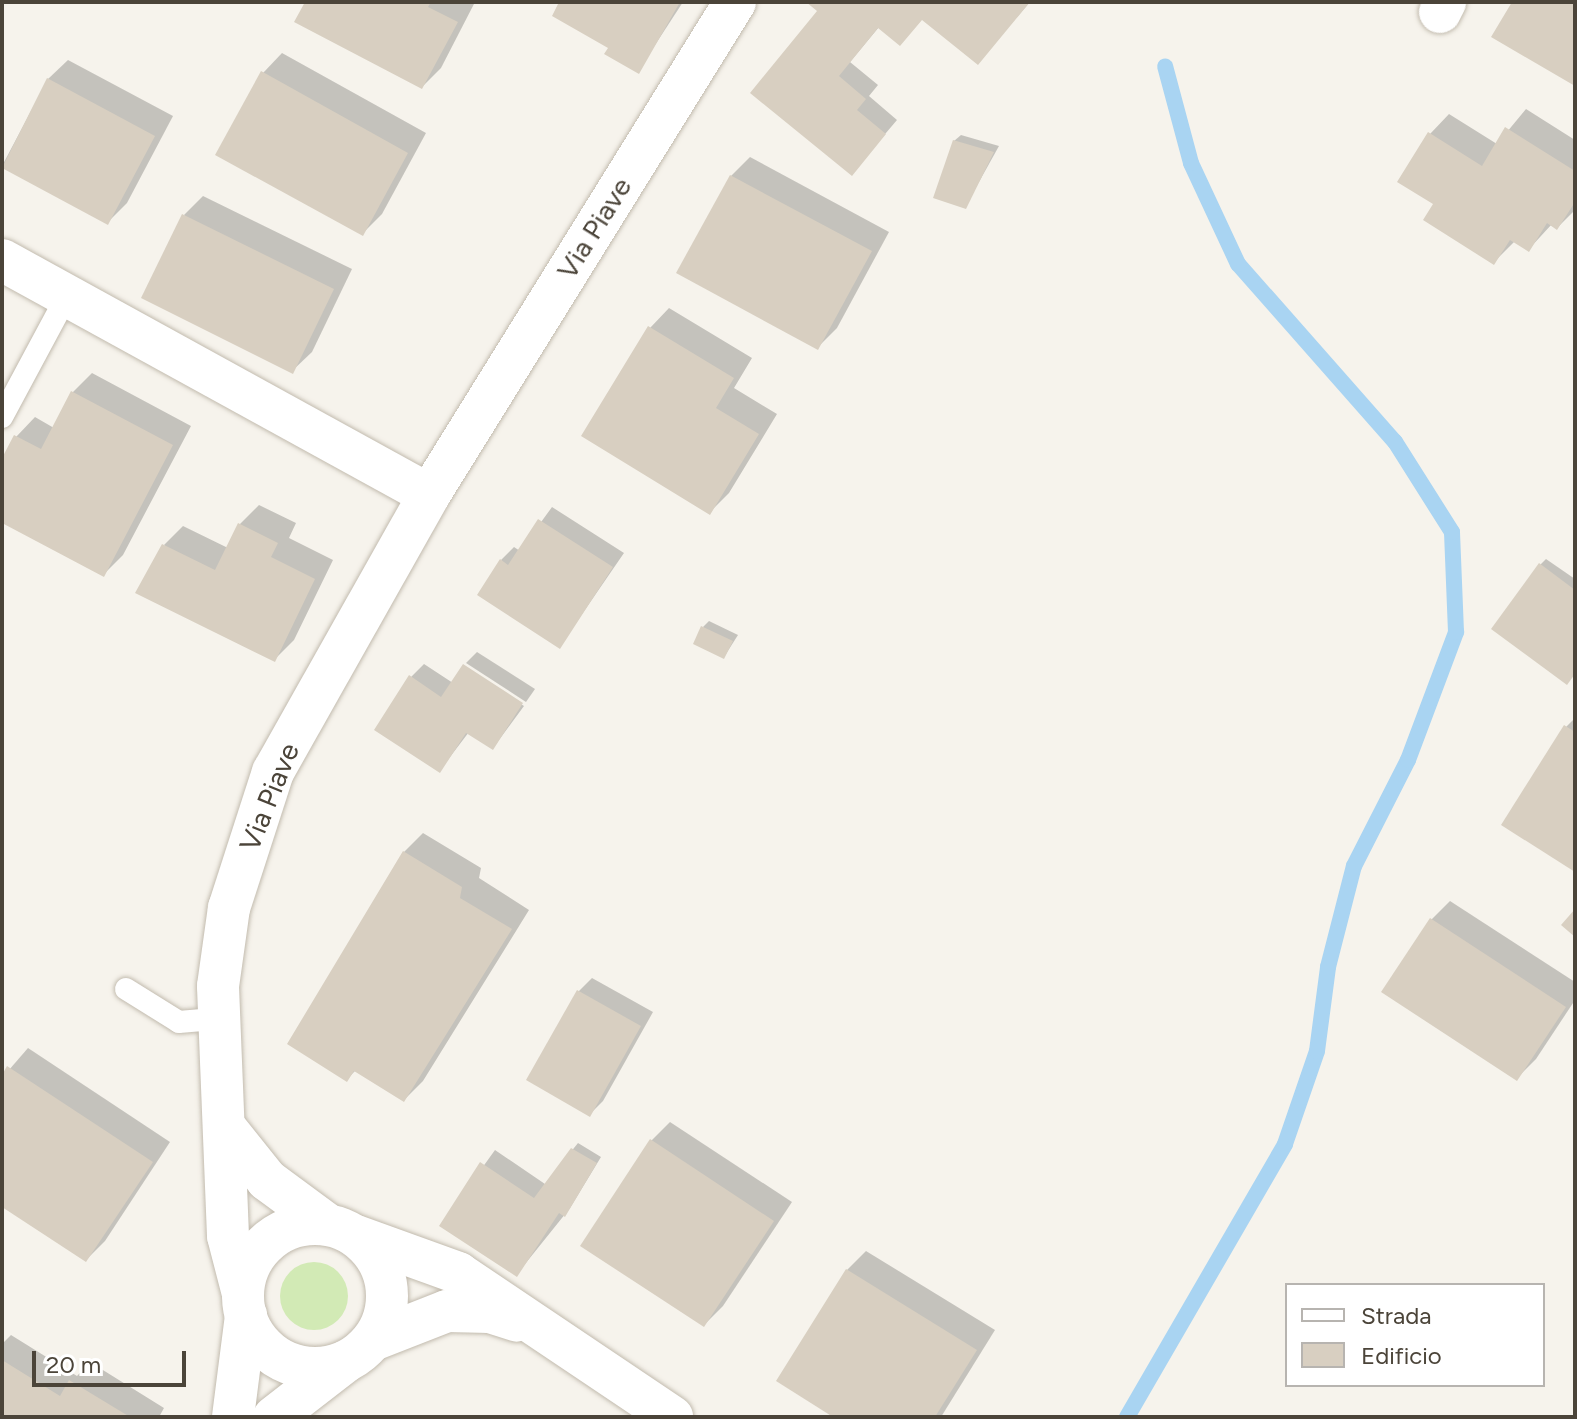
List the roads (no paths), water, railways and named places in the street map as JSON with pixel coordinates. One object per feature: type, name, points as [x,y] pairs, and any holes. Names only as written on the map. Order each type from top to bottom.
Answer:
[{"type":"street","name":"Via Piave","points":[[233,1417],[244,1304],[228,1236],[223,1158],[227,1130],[217,1019],[229,908],[273,772],[429,495],[735,2]]},
{"type":"street","points":[[2,260],[429,495]]},
{"type":"street","points":[[227,1130],[267,1180],[341,1230],[381,1265],[387,1284],[383,1323],[359,1351],[274,1417]]},
{"type":"street","points":[[537,1327],[490,1312],[447,1311],[325,1367],[284,1361],[254,1334],[244,1304],[250,1264],[268,1240],[306,1223],[341,1230],[458,1273],[672,1417]]},
{"type":"lane","points":[[2,417],[67,296]]},
{"type":"lane","points":[[126,989],[179,1022],[217,1019]]},
{"type":"waterway","points":[[1127,1417],[1285,1144],[1317,1051],[1328,967],[1354,866],[1408,760],[1456,632],[1452,532],[1395,442],[1238,264],[1191,163],[1165,66]]}]
